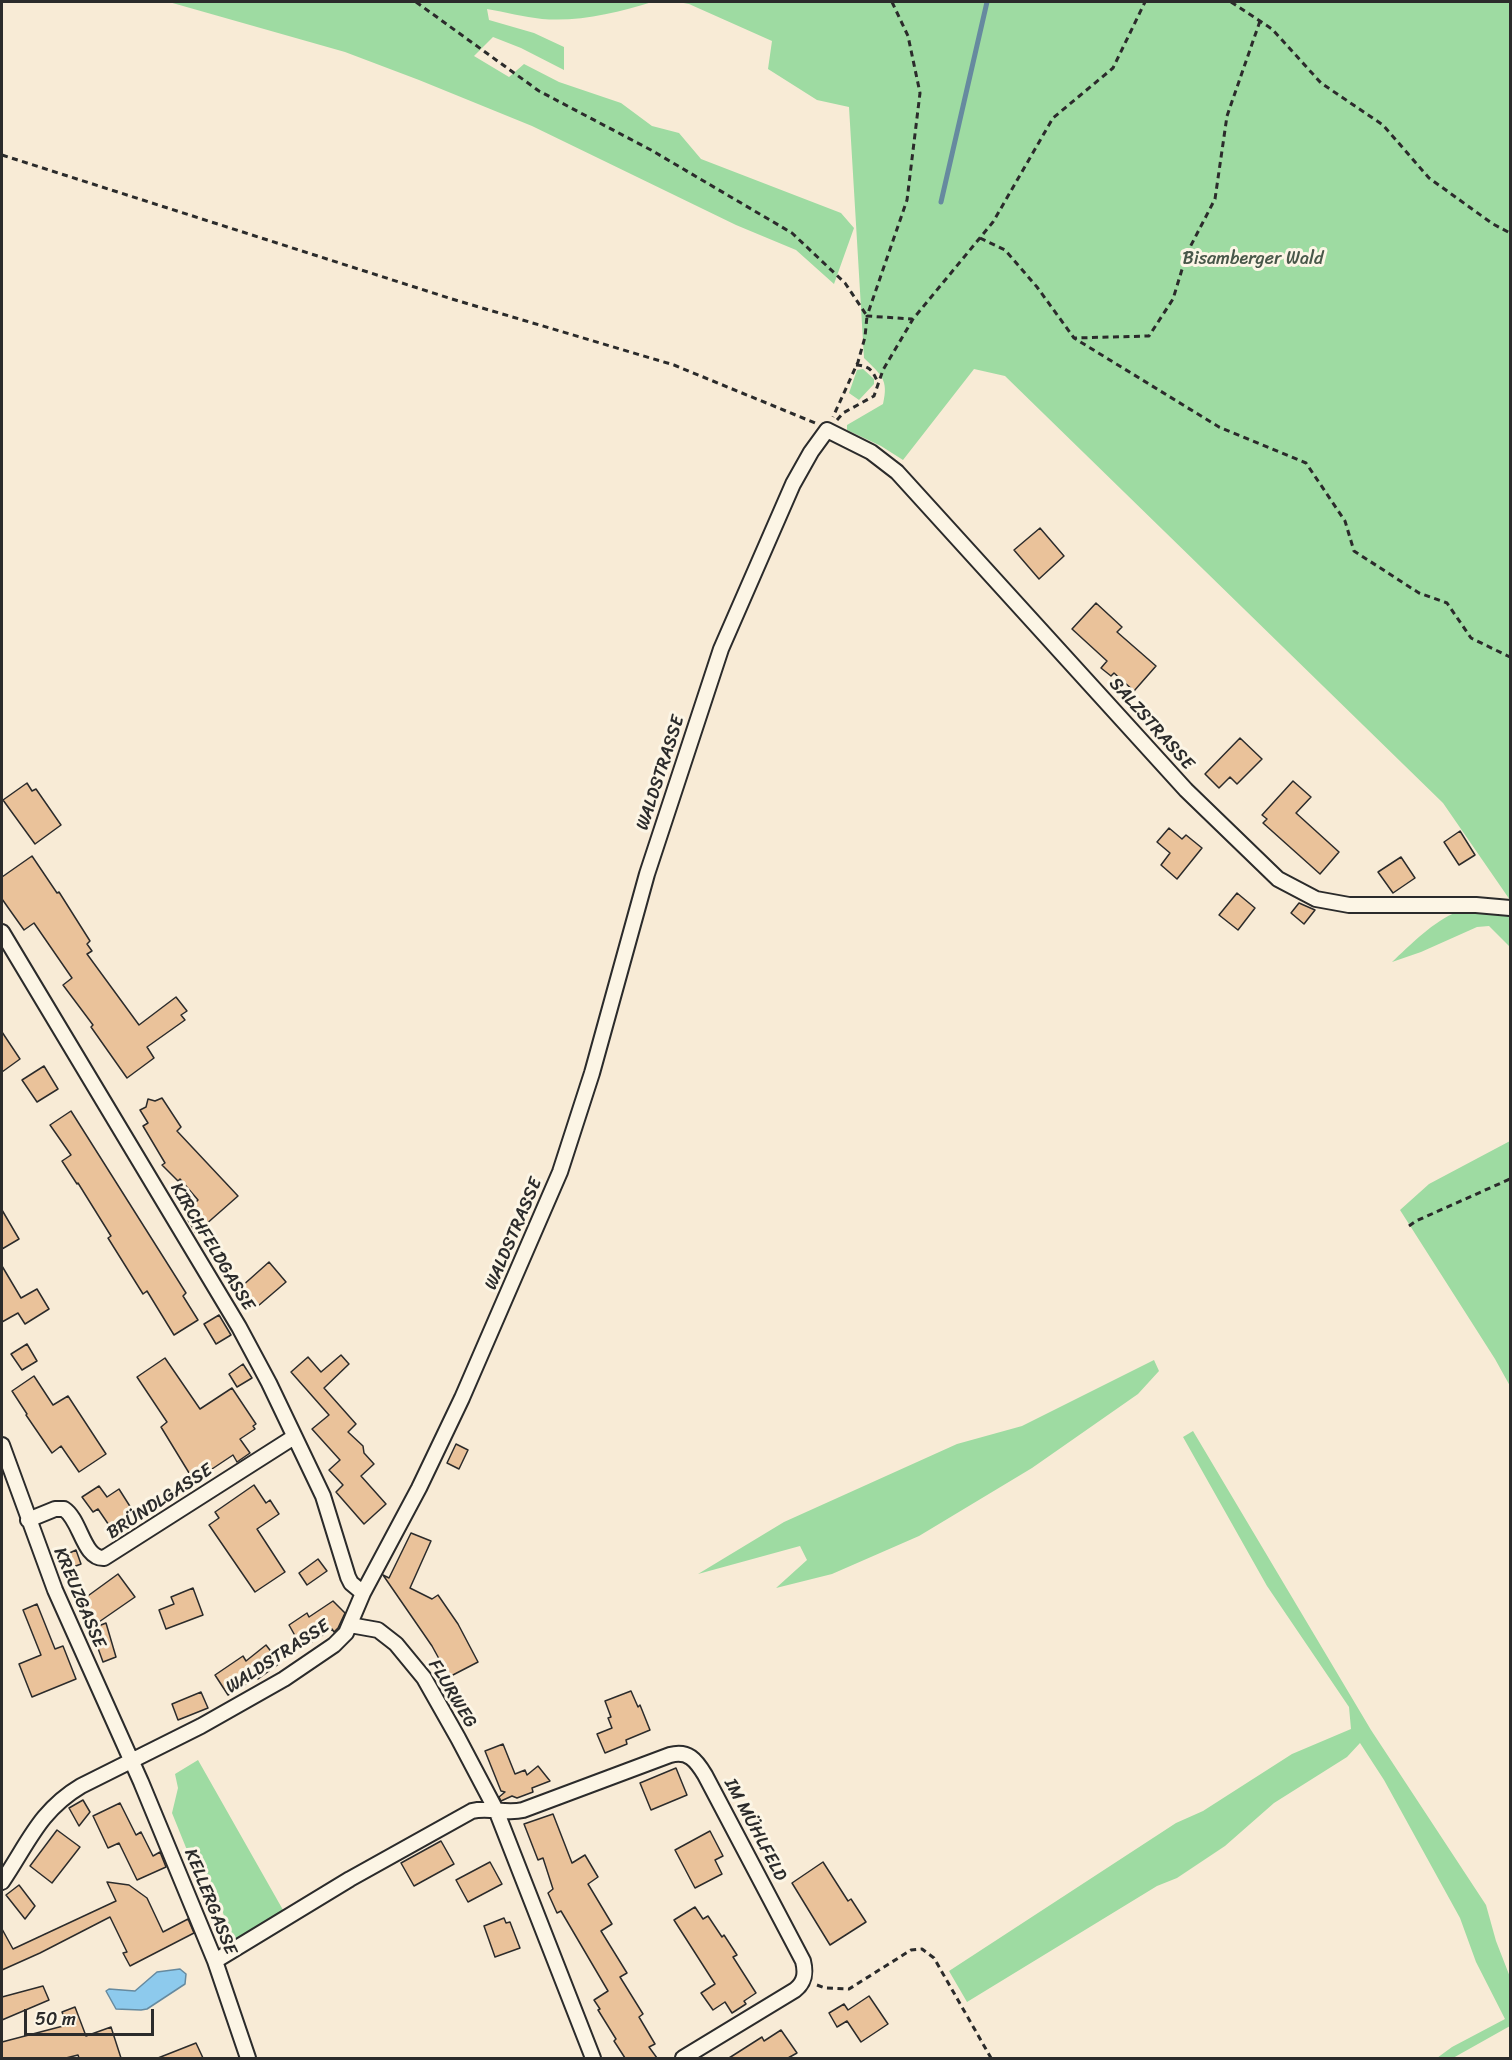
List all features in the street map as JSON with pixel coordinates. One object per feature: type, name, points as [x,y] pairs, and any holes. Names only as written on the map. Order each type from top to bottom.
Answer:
[{"type":"street","name":"SALZSTRASSE","points":[[827,430],[871,452],[897,472],[1186,790],[1278,879],[1316,898],[1348,905],[1476,905],[1510,908]]},
{"type":"street","name":"WALDSTRASSE","points":[[2,1882],[36,1826],[52,1806],[81,1786],[201,1726],[289,1676],[339,1641],[350,1626],[363,1593],[441,1444],[556,1182],[590,1082],[647,874],[721,649],[793,484],[811,452],[827,430]]},
{"type":"street","name":"KIRCHFELDGASSE","points":[[2,932],[239,1327],[327,1505],[348,1577],[363,1593]]},
{"type":"street","name":"BRÜNDLGASSE","points":[[28,1520],[55,1509],[64,1509],[74,1518],[90,1552],[98,1558],[104,1558],[294,1437]]},
{"type":"street","name":"KREUZGASSE","points":[[2,1445],[55,1590],[131,1761]]},
{"type":"street","name":"FLURWEG","points":[[350,1626],[371,1628],[385,1634],[417,1668],[496,1810]]},
{"type":"street","name":"IM MÜHLFELD","points":[[215,1961],[472,1811],[524,1810],[669,1755],[683,1753],[688,1754],[705,1775],[803,1961],[804,1979]]},
{"type":"street","name":"KELLERGASSE","points":[[131,1761],[215,1961],[248,2058]]},
{"type":"street","points":[[496,1810],[593,2058]]},
{"type":"street","points":[[683,2058],[795,1990],[804,1979]]},
{"type":"path","points":[[416,2],[539,91],[651,150],[792,233],[845,283],[867,316]]},
{"type":"path","points":[[827,430],[856,365],[865,337],[867,316],[907,200],[921,93],[908,36],[892,2]]},
{"type":"path","points":[[827,430],[843,413],[874,396],[883,370],[913,319],[993,222],[1053,118],[1113,69],[1145,2]]},
{"type":"path","points":[[1231,2],[1272,29],[1321,82],[1383,125],[1429,178],[1493,224],[1510,233]]},
{"type":"path","points":[[1074,338],[1149,336],[1173,299],[1187,253],[1215,200],[1227,116],[1260,21]]},
{"type":"path","points":[[2,155],[452,299],[675,365],[806,419],[827,430]]},
{"type":"path","points":[[980,237],[1005,250],[1037,287],[1074,338],[1219,426],[1306,463],[1345,521],[1354,551],[1419,593],[1447,603],[1471,638],[1510,657]]},
{"type":"path","points":[[867,316],[913,319]]},
{"type":"path","points":[[856,365],[865,366],[873,371],[879,384]]},
{"type":"path","points":[[1409,1226],[1510,1179]]},
{"type":"path","points":[[804,1979],[821,1987],[846,1990],[911,1950],[922,1949],[934,1958],[991,2058]]},
{"type":"green space","points":[[169,2],[652,2],[612,13],[556,20],[487,9],[489,20],[534,33],[564,47],[564,70],[521,48],[493,37],[474,56],[509,77],[524,64],[559,82],[621,103],[652,126],[679,133],[701,159],[841,213],[854,228],[834,284],[796,250],[736,225],[532,126],[345,52]]},
{"type":"green space","name":"Bisamberger Wald","points":[[678,2],[1510,2],[1510,900],[1443,803],[1005,376],[974,369],[903,460],[881,446],[847,430],[847,425],[883,404],[885,396],[882,378],[864,358],[849,107],[817,100],[768,69],[772,41],[689,4]]},
{"type":"green space","points":[[863,369],[874,379],[874,384],[859,400],[849,393],[857,370]]},
{"type":"green space","points":[[1465,911],[1510,913],[1510,947],[1489,926],[1477,927],[1392,962],[1423,934],[1449,916]]},
{"type":"green space","points":[[1510,1141],[1510,1386],[1400,1210],[1429,1184]]},
{"type":"green space","points":[[1154,1360],[1159,1371],[1138,1394],[1032,1468],[919,1536],[832,1574],[776,1588],[807,1560],[800,1546],[698,1574],[784,1522],[957,1444],[1022,1426]]},
{"type":"green space","points":[[1193,1431],[1371,1730],[1486,1905],[1496,1941],[1510,1977],[1510,2026],[1453,2058],[1437,2058],[1452,2047],[1505,2019],[1476,1962],[1460,1918],[1384,1780],[1360,1743],[1347,1757],[1274,1803],[1225,1846],[1177,1878],[1157,1886],[967,2002],[949,1971],[1176,1823],[1203,1811],[1292,1754],[1351,1729],[1349,1707],[1267,1586],[1183,1437]]},
{"type":"green space","points":[[198,1760],[287,1917],[236,1948],[212,1883],[191,1860],[172,1813],[178,1788],[175,1774]]},
{"type":"water","points":[[180,1969],[186,1974],[185,1984],[147,2009],[116,2009],[106,1991],[109,1989],[135,1991],[157,1972]]},
{"type":"building","points":[[1040,528],[1064,556],[1039,579],[1014,550]]},
{"type":"building","points":[[1096,603],[1122,627],[1117,632],[1156,666],[1134,691],[1114,673],[1111,676],[1101,668],[1107,661],[1072,629]]},
{"type":"building","points":[[1240,738],[1262,759],[1237,784],[1230,777],[1219,788],[1205,774]]},
{"type":"building","points":[[1293,781],[1311,797],[1296,813],[1339,852],[1320,874],[1263,823],[1267,819],[1262,815]]},
{"type":"building","points":[[27,783],[32,791],[36,789],[61,825],[35,844],[3,800]]},
{"type":"building","points":[[1169,828],[1182,839],[1186,835],[1202,848],[1177,879],[1161,865],[1170,853],[1157,842]]},
{"type":"building","points":[[1460,831],[1475,855],[1459,865],[1444,842]]},
{"type":"building","points":[[32,856],[57,893],[59,892],[90,941],[87,944],[92,951],[87,954],[139,1025],[176,997],[187,1011],[181,1015],[185,1020],[147,1047],[154,1058],[127,1078],[91,1027],[93,1025],[63,985],[72,978],[34,923],[24,930],[2,899],[2,877]]},
{"type":"building","points":[[1401,857],[1415,878],[1393,893],[1378,872]]},
{"type":"building","points":[[1237,893],[1255,908],[1238,930],[1219,915]]},
{"type":"building","points":[[1299,903],[1315,910],[1304,924],[1291,913]]},
{"type":"building","points":[[2,1032],[20,1059],[2,1072]]},
{"type":"building","points":[[44,1066],[58,1089],[37,1102],[22,1080]]},
{"type":"building","points":[[162,1098],[181,1127],[177,1131],[238,1196],[196,1233],[188,1220],[199,1210],[194,1204],[198,1200],[180,1179],[178,1181],[162,1165],[165,1163],[143,1126],[148,1123],[140,1110],[146,1107],[148,1099],[155,1101]]},
{"type":"building","points":[[71,1111],[186,1293],[183,1296],[198,1320],[174,1335],[147,1291],[143,1294],[108,1238],[111,1236],[62,1161],[71,1155],[50,1125]]},
{"type":"building","points":[[2,1210],[19,1239],[2,1249]]},
{"type":"building","points":[[269,1262],[286,1282],[258,1306],[241,1287]]},
{"type":"building","points":[[2,1266],[21,1298],[37,1289],[49,1309],[25,1324],[18,1313],[2,1322]]},
{"type":"building","points":[[219,1315],[231,1335],[216,1344],[204,1324]]},
{"type":"building","points":[[27,1344],[37,1361],[22,1370],[11,1354]]},
{"type":"building","points":[[341,1355],[349,1364],[324,1388],[356,1424],[348,1432],[363,1446],[364,1453],[374,1464],[361,1476],[386,1504],[364,1524],[336,1492],[343,1485],[329,1470],[340,1460],[312,1429],[329,1415],[291,1372],[308,1357],[321,1372]]},
{"type":"building","points":[[165,1358],[200,1409],[232,1388],[256,1424],[253,1426],[255,1429],[240,1439],[250,1453],[237,1462],[233,1455],[194,1481],[161,1427],[167,1422],[137,1377]]},
{"type":"building","points":[[243,1364],[252,1378],[237,1387],[229,1374]]},
{"type":"building","points":[[34,1376],[53,1405],[68,1396],[106,1454],[79,1472],[61,1446],[52,1453],[12,1391]]},
{"type":"building","points":[[456,1444],[468,1450],[459,1469],[447,1463]]},
{"type":"building","points":[[254,1485],[266,1503],[270,1500],[279,1514],[257,1529],[285,1572],[255,1592],[209,1525],[219,1518],[215,1512]]},
{"type":"building","points":[[99,1486],[107,1497],[119,1489],[138,1519],[115,1534],[98,1509],[93,1512],[82,1497]]},
{"type":"building","points":[[411,1533],[431,1541],[410,1588],[432,1599],[438,1595],[458,1624],[478,1662],[449,1677],[432,1646],[383,1575],[389,1578]]},
{"type":"building","points":[[76,1550],[81,1564],[68,1569],[63,1556]]},
{"type":"building","points":[[318,1559],[327,1571],[307,1585],[299,1573]]},
{"type":"building","points":[[118,1574],[135,1597],[96,1624],[85,1598]]},
{"type":"building","points":[[193,1588],[203,1615],[166,1629],[159,1610],[174,1604],[171,1597]]},
{"type":"building","points":[[333,1601],[345,1613],[338,1628],[334,1632],[332,1629],[302,1648],[289,1625],[307,1613],[309,1617]]},
{"type":"building","points":[[37,1604],[55,1649],[63,1646],[76,1679],[32,1697],[19,1664],[41,1655],[23,1610]]},
{"type":"building","points":[[106,1623],[116,1657],[103,1662],[91,1629]]},
{"type":"building","points":[[266,1645],[280,1663],[258,1679],[257,1677],[228,1695],[215,1675],[243,1656],[246,1661]]},
{"type":"building","points":[[631,1691],[638,1707],[640,1705],[650,1730],[626,1740],[627,1744],[605,1753],[597,1734],[612,1728],[605,1701]]},
{"type":"building","points":[[201,1692],[208,1708],[178,1720],[172,1704]]},
{"type":"building","points":[[503,1744],[515,1774],[525,1770],[527,1775],[538,1766],[550,1781],[532,1788],[533,1792],[517,1798],[512,1796],[501,1801],[499,1797],[505,1792],[501,1791],[485,1751]]},
{"type":"building","points":[[676,1768],[687,1795],[651,1810],[640,1783]]},
{"type":"building","points":[[83,1800],[90,1812],[79,1826],[69,1808]]},
{"type":"building","points":[[120,1803],[136,1835],[141,1832],[153,1856],[160,1852],[166,1867],[137,1880],[119,1843],[108,1848],[93,1816]]},
{"type":"building","points":[[553,1814],[572,1863],[585,1855],[598,1877],[588,1884],[612,1924],[601,1931],[627,1973],[620,1977],[643,2014],[639,2017],[655,2044],[649,2047],[657,2058],[625,2058],[594,2000],[608,1991],[561,1911],[557,1913],[548,1893],[553,1889],[543,1858],[538,1860],[524,1824]]},
{"type":"building","points":[[57,1830],[80,1847],[52,1883],[30,1866]]},
{"type":"building","points":[[710,1831],[723,1856],[715,1860],[722,1874],[695,1888],[675,1850]]},
{"type":"building","points":[[441,1841],[454,1864],[414,1886],[401,1863]]},
{"type":"building","points":[[490,1862],[502,1884],[468,1902],[456,1880]]},
{"type":"building","points":[[823,1862],[848,1901],[851,1899],[866,1922],[830,1945],[792,1883]]},
{"type":"building","points":[[107,1882],[129,1885],[147,1898],[163,1932],[188,1919],[194,1933],[130,1966],[123,1953],[127,1952],[110,1917],[2,1970],[2,1929],[13,1949],[116,1901]]},
{"type":"building","points":[[19,1885],[35,1906],[25,1919],[6,1895]]},
{"type":"building","points":[[695,1907],[703,1919],[708,1916],[722,1937],[724,1935],[737,1955],[733,1957],[756,1993],[744,2001],[746,2004],[732,2013],[725,2002],[713,2010],[701,1993],[715,1984],[674,1920]]},
{"type":"building","points":[[504,1918],[506,1923],[510,1922],[520,1948],[495,1957],[484,1926]]},
{"type":"building","points":[[43,1986],[49,2000],[2,2020],[2,1997]]},
{"type":"building","points":[[869,1996],[888,2024],[861,2042],[847,2021],[837,2027],[829,2013],[844,2004],[848,2010]]},
{"type":"building","points":[[75,2007],[86,2036],[111,2027],[121,2058],[79,2058],[78,2055],[66,2058],[2,2058],[2,2042],[67,2025],[62,2012]]},
{"type":"building","points":[[781,2030],[797,2053],[788,2058],[729,2058],[762,2037],[764,2041]]},
{"type":"building","points":[[196,2043],[203,2058],[158,2058]]},
{"type":"waterway","points":[[941,202],[987,2]]}]
